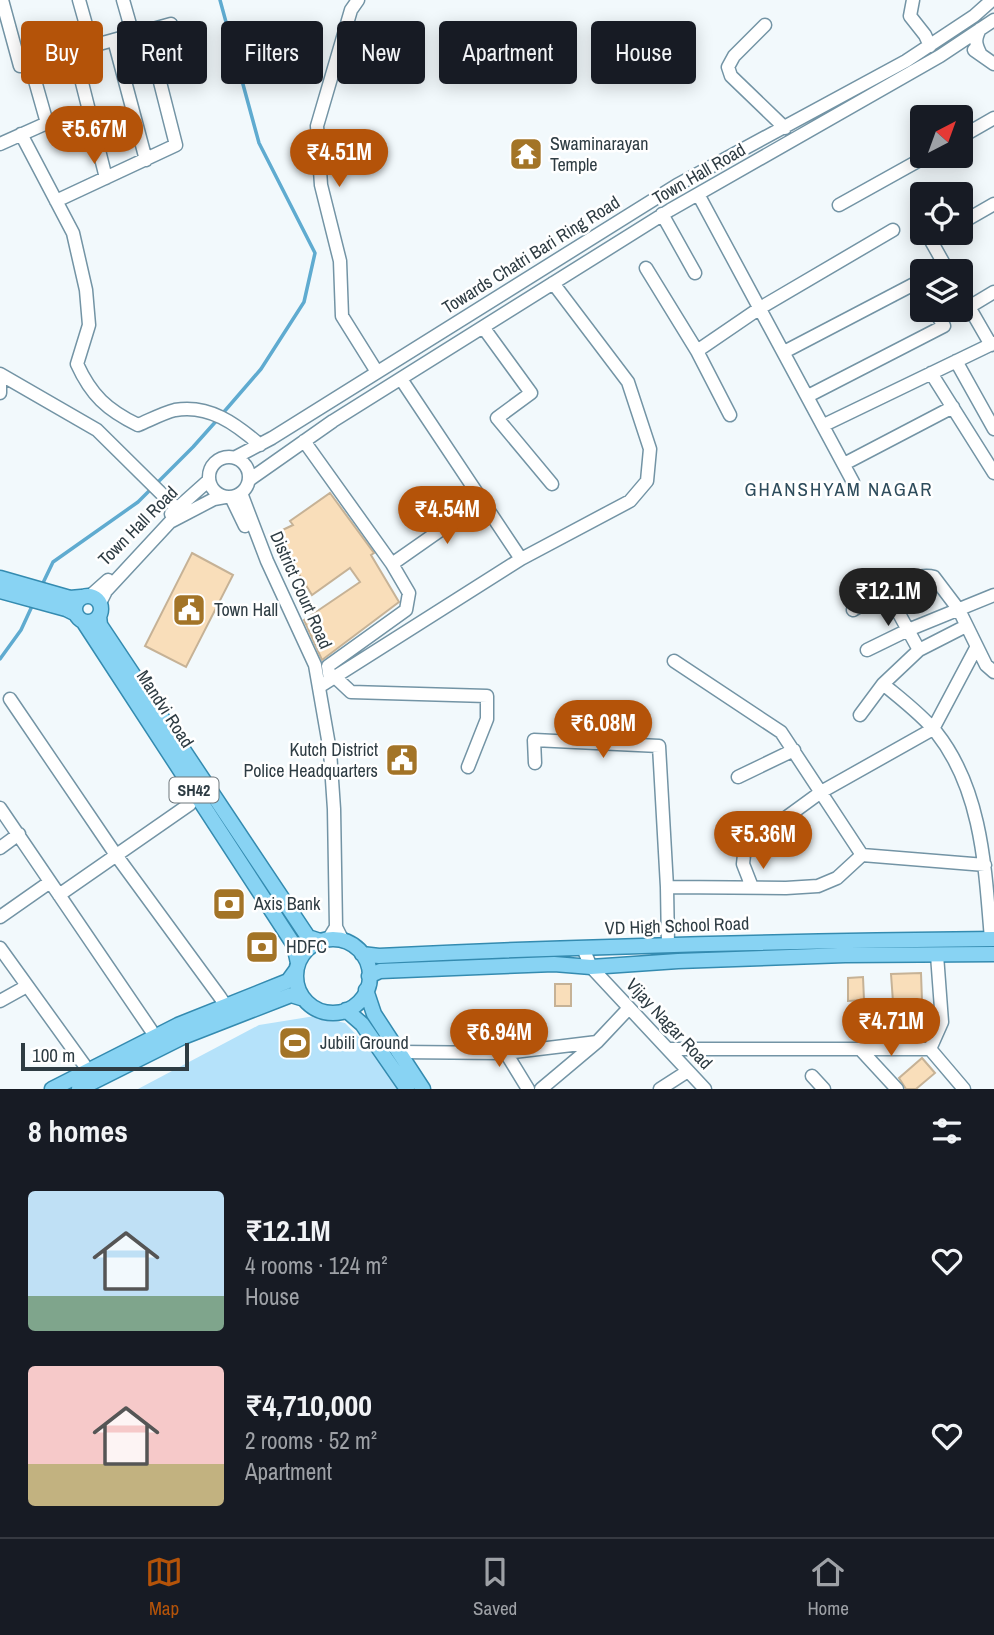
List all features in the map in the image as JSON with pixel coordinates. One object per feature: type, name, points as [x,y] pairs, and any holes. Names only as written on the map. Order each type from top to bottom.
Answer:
[{"type":"main road","points":[[3,585],[83,607]]},
{"type":"main road","name":"Mandvi Road","points":[[83,607],[100,625],[308,937],[324,940]]},
{"type":"main road","name":"Mandvi Road","points":[[83,607],[295,945],[297,966]]},
{"type":"main road","name":"VD High School Road","points":[[362,954],[379,956],[844,940],[992,939]]},
{"type":"main road","points":[[52,1089],[183,1037],[288,981],[307,950],[324,940],[343,941],[362,954],[374,1014],[423,1089]]},
{"type":"main road","name":"VD High School Road","points":[[368,983],[380,971],[554,964],[591,967],[692,960],[994,954]]},
{"type":"main road","points":[[297,966],[297,985],[304,999]]},
{"type":"main road","points":[[229,1012],[291,995],[304,999],[323,1011],[331,1013],[346,1010],[358,1002],[368,983]]},
{"type":"main road","points":[[346,1010],[362,1024],[407,1089]]},
{"type":"main road","points":[[79,1089],[92,1075]]},
{"type":"street","points":[[2,0],[21,66]]},
{"type":"street","points":[[79,0],[85,21]]},
{"type":"street","points":[[123,0],[129,21]]},
{"type":"street","points":[[358,0],[351,10],[317,127],[321,186],[340,261],[342,316],[377,372]]},
{"type":"street","points":[[913,0],[910,16],[925,34],[930,46]]},
{"type":"street","name":"Towards Chatri Bari Ring Road","points":[[236,457],[260,445],[677,185],[930,46],[974,16],[992,0]]},
{"type":"street","points":[[980,53],[975,45],[980,30],[994,13]]},
{"type":"street","name":"Town Hall Road","points":[[249,480],[304,441],[662,214],[954,47],[994,20]]},
{"type":"street","points":[[765,25],[734,55],[728,67],[731,76],[785,128]]},
{"type":"street","points":[[103,43],[117,39]]},
{"type":"street","points":[[114,40],[146,160]]},
{"type":"street","points":[[954,47],[969,46],[994,64]]},
{"type":"street","points":[[0,144],[47,123],[36,84]]},
{"type":"street","points":[[82,84],[106,178]]},
{"type":"street","points":[[56,201],[176,145],[161,84]]},
{"type":"street","points":[[973,130],[994,118]]},
{"type":"street","points":[[21,134],[73,233],[86,290],[89,325],[77,364],[86,386],[113,412],[138,425],[175,410],[203,410],[239,426],[260,445]]},
{"type":"street","points":[[839,205],[910,165]]},
{"type":"street","points":[[698,194],[853,482]]},
{"type":"street","points":[[973,216],[994,204]]},
{"type":"street","points":[[662,214],[695,273]]},
{"type":"street","points":[[697,351],[760,308],[893,230]]},
{"type":"street","points":[[646,268],[697,351],[730,415]]},
{"type":"street","points":[[328,681],[521,559],[630,501],[648,481],[650,449],[628,382],[553,283]]},
{"type":"street","points":[[783,352],[910,286]]},
{"type":"street","points":[[973,305],[994,292]]},
{"type":"street","points":[[824,425],[992,344],[973,313]]},
{"type":"street","points":[[808,396],[944,326],[942,322]]},
{"type":"street","points":[[483,327],[531,393],[497,418],[551,484]]},
{"type":"street","points":[[956,361],[994,429]]},
{"type":"street","points":[[931,373],[994,473]]},
{"type":"street","points":[[0,393],[0,374],[97,430],[177,509]]},
{"type":"street","points":[[401,379],[521,559]]},
{"type":"street","points":[[844,464],[953,407]]},
{"type":"street","points":[[304,441],[392,564],[409,593],[406,610],[328,666],[328,681]]},
{"type":"street","points":[[224,457],[236,457],[245,464],[249,480],[232,496],[214,491],[209,480],[210,468],[224,457]]},
{"type":"street","name":"Town Hall Road","points":[[83,607],[177,509],[209,480]]},
{"type":"street","name":"Town Hall Road","points":[[83,607],[106,591],[170,522],[214,499],[232,496]]},
{"type":"street","name":"District Court Road","points":[[232,496],[267,561],[315,664],[328,681],[323,702]]},
{"type":"street","name":"District Court Road","points":[[232,496],[323,702],[334,809],[336,927]]},
{"type":"street","points":[[392,564],[482,501]]},
{"type":"street","points":[[853,610],[886,590],[930,575],[939,580],[959,610],[976,648],[991,666]]},
{"type":"street","points":[[886,590],[919,650]]},
{"type":"street","points":[[867,650],[994,594]]},
{"type":"street","points":[[860,715],[883,684],[919,650],[966,626]]},
{"type":"street","points":[[752,887],[743,863],[748,848],[821,792],[933,729],[976,648]]},
{"type":"street","points":[[674,661],[781,732],[862,855]]},
{"type":"street","points":[[328,681],[351,692],[487,696],[487,719],[468,767]]},
{"type":"street","points":[[883,684],[933,729],[951,751],[964,777],[988,868],[992,939]]},
{"type":"street","points":[[10,699],[116,855],[229,1012]]},
{"type":"street","points":[[535,763],[534,740],[659,746],[668,945]]},
{"type":"street","points":[[738,777],[794,750]]},
{"type":"street","points":[[59,895],[190,804]]},
{"type":"street","points":[[0,808],[150,1030]]},
{"type":"street","points":[[0,848],[19,834]]},
{"type":"street","points":[[980,837],[994,836]]},
{"type":"street","points":[[667,887],[818,886],[837,878],[862,855],[988,868]]},
{"type":"street","points":[[0,917],[50,881]]},
{"type":"street","points":[[324,940],[336,927],[343,941]]},
{"type":"street","name":"Vijay Nagar Road","points":[[602,947],[608,983]]},
{"type":"street","points":[[0,948],[92,1075]]},
{"type":"street","name":"Vijay Nagar Road","points":[[583,948],[591,967],[705,1089]]},
{"type":"street","points":[[930,1049],[942,1022],[937,955]]},
{"type":"street","points":[[0,1001],[27,986]]},
{"type":"street","points":[[541,1089],[597,1042],[629,1008]]},
{"type":"street","points":[[398,1052],[506,1053],[597,1042]]},
{"type":"street","points":[[668,1049],[930,1049],[964,1089]]},
{"type":"street","points":[[860,1049],[897,1089]]},
{"type":"street","points":[[506,1053],[528,1089]]},
{"type":"street","points":[[660,1089],[688,1071]]},
{"type":"street","points":[[812,1076],[824,1089]]},
{"type":"shaded area","name":"Jubili Ground","points":[[315,1016],[345,1023],[382,1061],[397,1089],[138,1089],[259,1025]]},
{"type":"building","points":[[330,493],[374,553],[371,555],[399,602],[322,660],[304,620],[360,582],[350,568],[312,595],[274,534],[293,525],[290,521]]},
{"type":"building","name":"Town Hall","points":[[192,553],[233,575],[186,667],[145,646]]},
{"type":"building","points":[[921,973],[922,1001],[893,1002],[891,974]]},
{"type":"building","points":[[863,977],[864,1000],[848,1001],[848,978]]},
{"type":"building","points":[[555,984],[571,984],[571,1006],[555,1006]]},
{"type":"building","points":[[922,1058],[935,1073],[916,1089],[906,1089],[899,1078]]},
{"type":"waterway","points":[[220,0],[259,143],[315,253],[304,302],[261,369],[223,413]]},
{"type":"waterway","points":[[42,585],[53,562],[138,502],[218,419]]},
{"type":"waterway","points":[[0,659],[21,630],[33,604]]},
{"type":"place","name":"Swaminarayan Temple","points":[[526,154]]},
{"type":"place","name":"Town Hall","points":[[189,610]]},
{"type":"place","name":"Kutch District Police Headquarters","points":[[402,760]]},
{"type":"place","name":"Axis Bank","points":[[229,904]]},
{"type":"place","name":"HDFC","points":[[262,947]]},
{"type":"place","name":"Jubili Ground","points":[[295,1043]]},
{"type":"district","name":"GHANSHYAM NAGAR","points":[[839,489]]}]
